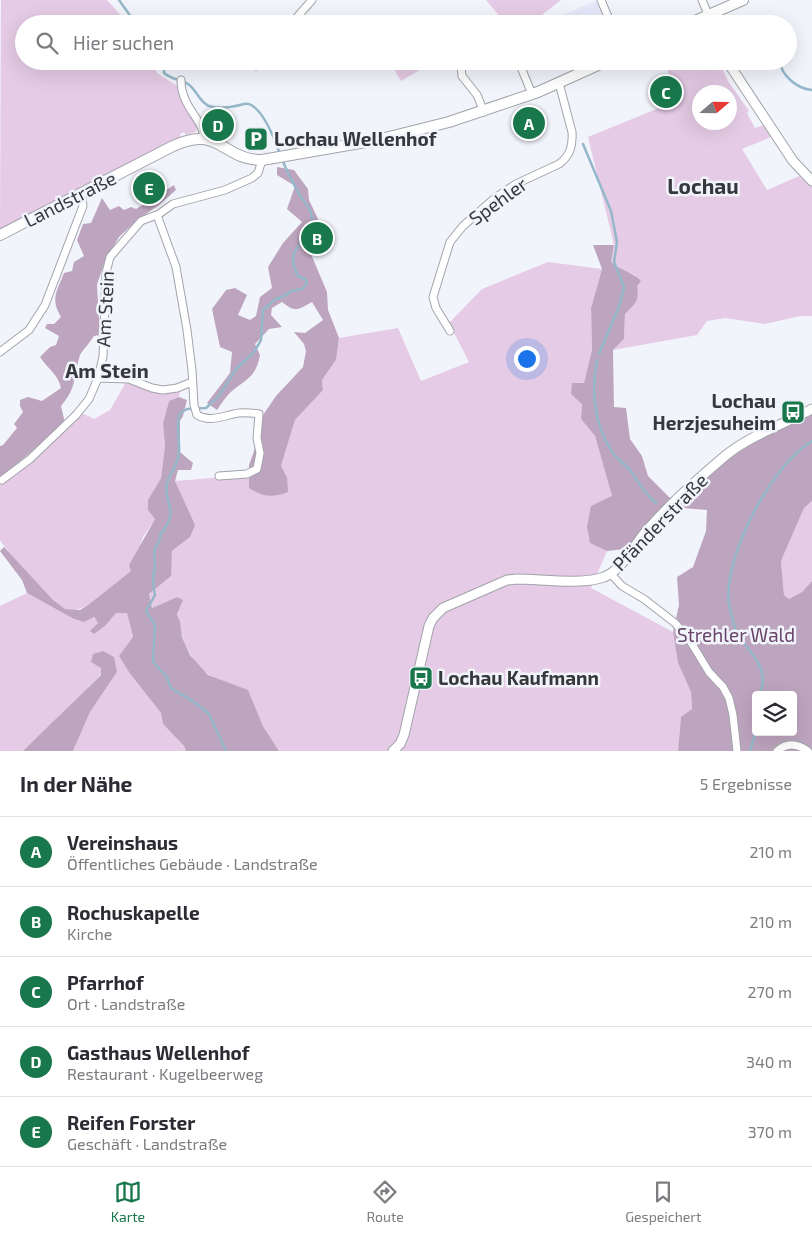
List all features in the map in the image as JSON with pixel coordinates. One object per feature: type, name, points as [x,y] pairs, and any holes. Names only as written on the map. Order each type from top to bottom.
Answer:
[{"type":"main road","points":[[716,15],[743,0]]},
{"type":"main road","points":[[204,139],[216,142],[245,158],[262,160],[377,140],[484,112],[587,70]]},
{"type":"main road","name":"Landstraße","points":[[0,235],[180,143],[193,139],[204,139]]},
{"type":"street","points":[[299,15],[312,0]]},
{"type":"street","points":[[601,0],[607,15]]},
{"type":"street","points":[[702,0],[706,15]]},
{"type":"street","points":[[462,70],[462,76],[477,95],[484,112]]},
{"type":"street","points":[[522,70],[532,94]]},
{"type":"street","points":[[733,70],[793,161],[812,181]]},
{"type":"street","name":"Spehler","points":[[450,331],[436,308],[433,298],[450,242],[464,226],[495,198],[516,184],[559,164],[570,151],[572,132],[559,83]]},
{"type":"street","points":[[181,84],[184,99],[203,131],[204,139]]},
{"type":"street","name":"Am Stein","points":[[2,480],[30,459],[76,416],[89,399],[98,378],[104,346],[104,291],[108,262],[113,253],[123,244],[138,224],[174,204],[225,190],[252,178],[258,173],[262,160]]},
{"type":"street","points":[[0,352],[29,330],[45,305],[83,206],[81,193]]},
{"type":"street","points":[[157,215],[176,267],[188,338],[194,408],[199,417],[209,418],[222,418],[243,413],[259,414],[257,438],[260,453],[257,469],[248,474],[219,476]]},
{"type":"street","points":[[98,378],[129,379],[162,390],[177,388],[192,382]]},
{"type":"street","name":"Pfänderstraße","points":[[394,751],[404,735],[429,626],[432,618],[444,608],[507,580],[584,580],[597,579],[611,574],[619,567],[649,528],[674,502],[726,455],[739,446],[812,408]]},
{"type":"street","points":[[611,574],[622,586],[644,599],[675,623],[689,640],[709,672],[723,687],[729,698],[733,715],[737,751]]},
{"type":"street","points":[[777,751],[786,745],[801,746],[808,751]]},
{"type":"shaded area","points":[[1,0],[107,0],[121,15],[15,15],[15,70],[156,70],[157,73],[179,87],[197,125],[196,132],[186,135],[184,132],[180,134],[181,138],[0,230]]},
{"type":"shaded area","points":[[486,0],[561,0],[542,15],[498,15]]},
{"type":"shaded area","points":[[596,1],[602,15],[563,15]]},
{"type":"shaded area","points":[[395,70],[420,70],[401,81]]},
{"type":"shaded area","points":[[667,70],[723,70],[731,85],[692,85],[692,130],[737,130],[737,94],[749,111],[747,113],[755,128],[764,125],[771,137],[742,149],[767,190],[799,176],[812,187],[812,316],[800,316],[765,324],[725,318],[707,321],[697,335],[613,350],[624,339],[625,314],[638,297],[635,275],[619,269],[611,262],[614,245],[588,137],[681,99]]},
{"type":"shaded area","points":[[548,262],[602,269],[591,308],[592,350],[584,383],[572,383],[582,404],[581,419],[595,436],[612,496],[590,542],[607,551],[591,588],[673,632],[678,663],[691,692],[692,709],[681,718],[678,751],[279,751],[263,726],[248,691],[212,677],[193,658],[180,629],[177,597],[152,608],[149,594],[170,576],[172,551],[190,537],[183,502],[175,481],[249,475],[287,477],[281,466],[295,420],[323,390],[322,380],[336,360],[339,338],[398,328],[421,381],[469,362],[449,323],[482,289]]},
{"type":"shaded area","points":[[126,382],[154,392],[181,388],[179,397],[169,401],[163,423],[165,446],[161,478],[148,501],[155,519],[143,537],[131,571],[83,608],[65,609],[40,588],[0,540],[0,478],[65,423],[82,413],[94,419],[110,410]]},
{"type":"shaded area","points":[[812,501],[812,581],[802,592],[789,599],[784,595],[781,561],[804,508]]},
{"type":"shaded area","points":[[27,593],[72,618],[93,617],[98,623],[106,625],[116,613],[127,613],[133,637],[131,675],[161,713],[163,724],[184,746],[186,751],[73,751],[90,712],[117,672],[102,668],[101,674],[31,745],[23,751],[0,751],[0,606]]},
{"type":"green space","points":[[277,167],[294,170],[308,189],[309,200],[318,219],[311,234],[308,247],[327,292],[328,310],[339,338],[336,360],[322,380],[323,390],[295,420],[281,466],[287,477],[288,492],[272,496],[263,495],[249,488],[249,465],[263,415],[276,396],[303,367],[306,351],[304,344],[294,332],[305,333],[323,320],[312,302],[297,309],[290,308],[282,302],[272,308],[271,315],[282,327],[269,329],[255,344],[260,355],[253,373],[230,393],[217,410],[207,403],[230,373],[232,352],[220,347],[212,309],[226,290],[235,288],[247,295],[238,315],[250,320],[256,316],[260,297],[272,288],[268,267],[283,243],[302,222],[287,209],[295,186],[277,175]]},
{"type":"green space","points":[[174,185],[176,190],[159,205],[137,220],[119,237],[104,263],[97,285],[100,335],[94,336],[80,355],[73,387],[61,406],[65,423],[0,478],[0,446],[17,428],[14,424],[23,412],[20,400],[28,397],[42,401],[61,388],[55,375],[40,357],[50,347],[56,345],[59,336],[45,328],[47,324],[54,324],[61,317],[55,300],[64,273],[72,271],[74,262],[84,256],[77,240],[83,224],[91,223],[102,198],[110,210],[119,206],[124,210],[131,207],[136,209]]},
{"type":"green space","points":[[593,245],[614,245],[611,262],[641,281],[637,286],[638,295],[636,302],[625,314],[624,339],[613,350],[614,407],[626,408],[630,439],[642,456],[648,476],[674,502],[633,548],[607,551],[590,543],[587,527],[591,506],[612,496],[595,436],[581,419],[582,404],[571,394],[572,383],[584,383],[592,350],[591,308],[602,269]]},
{"type":"green space","points":[[179,397],[187,400],[180,421],[180,452],[193,463],[191,470],[178,470],[175,481],[195,525],[190,537],[172,551],[171,576],[149,594],[152,608],[177,597],[183,600],[177,614],[182,637],[190,655],[208,675],[248,690],[263,726],[279,751],[186,751],[184,746],[163,724],[161,713],[131,675],[119,656],[133,637],[127,613],[116,613],[106,625],[94,634],[90,631],[98,623],[94,617],[84,622],[72,618],[27,593],[22,580],[0,551],[4,547],[53,600],[65,609],[80,610],[131,571],[129,565],[155,519],[148,510],[148,500],[161,478],[165,446],[163,423],[169,401]]},
{"type":"green space","name":"Strehler Wald","points":[[812,409],[812,501],[804,508],[781,561],[784,595],[789,599],[802,592],[812,581],[812,751],[678,751],[681,717],[692,709],[691,692],[678,663],[673,632],[679,605],[677,577],[693,567],[706,531],[707,510],[682,508],[674,502],[726,455]]},
{"type":"green space","points":[[103,651],[114,657],[117,672],[90,712],[73,751],[23,751],[101,675],[101,668],[91,662],[93,654]]},
{"type":"waterway","points":[[119,0],[130,15]]},
{"type":"waterway","points":[[164,70],[164,73],[170,77],[188,84],[203,102],[209,106],[222,108],[244,104],[256,109],[262,115],[280,154]]},
{"type":"waterway","points":[[782,70],[791,81],[801,87],[812,90]]},
{"type":"waterway","points":[[583,144],[611,211],[617,242],[614,262],[624,287],[620,304],[599,354]]},
{"type":"waterway","points":[[226,751],[209,714],[171,688],[167,677],[153,662],[155,625],[146,611],[155,595],[153,583],[154,551],[160,535],[170,518],[167,488],[168,480],[179,455],[178,423],[180,413],[187,409],[206,408],[219,396],[236,369],[254,352],[261,340],[263,310],[274,300],[291,291],[302,289],[307,283],[305,279],[298,276],[293,258],[295,251],[310,228],[311,214],[282,159]]},
{"type":"waterway","points":[[597,360],[594,383],[595,406],[605,440],[617,458],[630,470],[645,492],[656,503]]},
{"type":"waterway","points":[[761,691],[763,681],[759,664],[738,635],[729,605],[729,586],[733,563],[741,539],[766,491],[796,453],[812,441]]},
{"type":"waterway","points":[[750,751],[754,736]]},
{"type":"place","name":"Pfarrhof","points":[[666,92]]},
{"type":"place","name":"Vereinshaus","points":[[529,123]]},
{"type":"place","name":"Gasthaus Wellenhof","points":[[218,125]]},
{"type":"place","name":"Lochau Wellenhof","points":[[256,139]]},
{"type":"place","name":"Reifen Forster","points":[[149,188]]},
{"type":"place","name":"Rochuskapelle","points":[[317,238]]},
{"type":"place","name":"Lochau Herzjesuheim","points":[[793,412]]},
{"type":"place","name":"Lochau Kaufmann","points":[[421,678]]},
{"type":"district","name":"Lochau","points":[[703,187]]},
{"type":"district","name":"Am Stein","points":[[107,371]]}]
